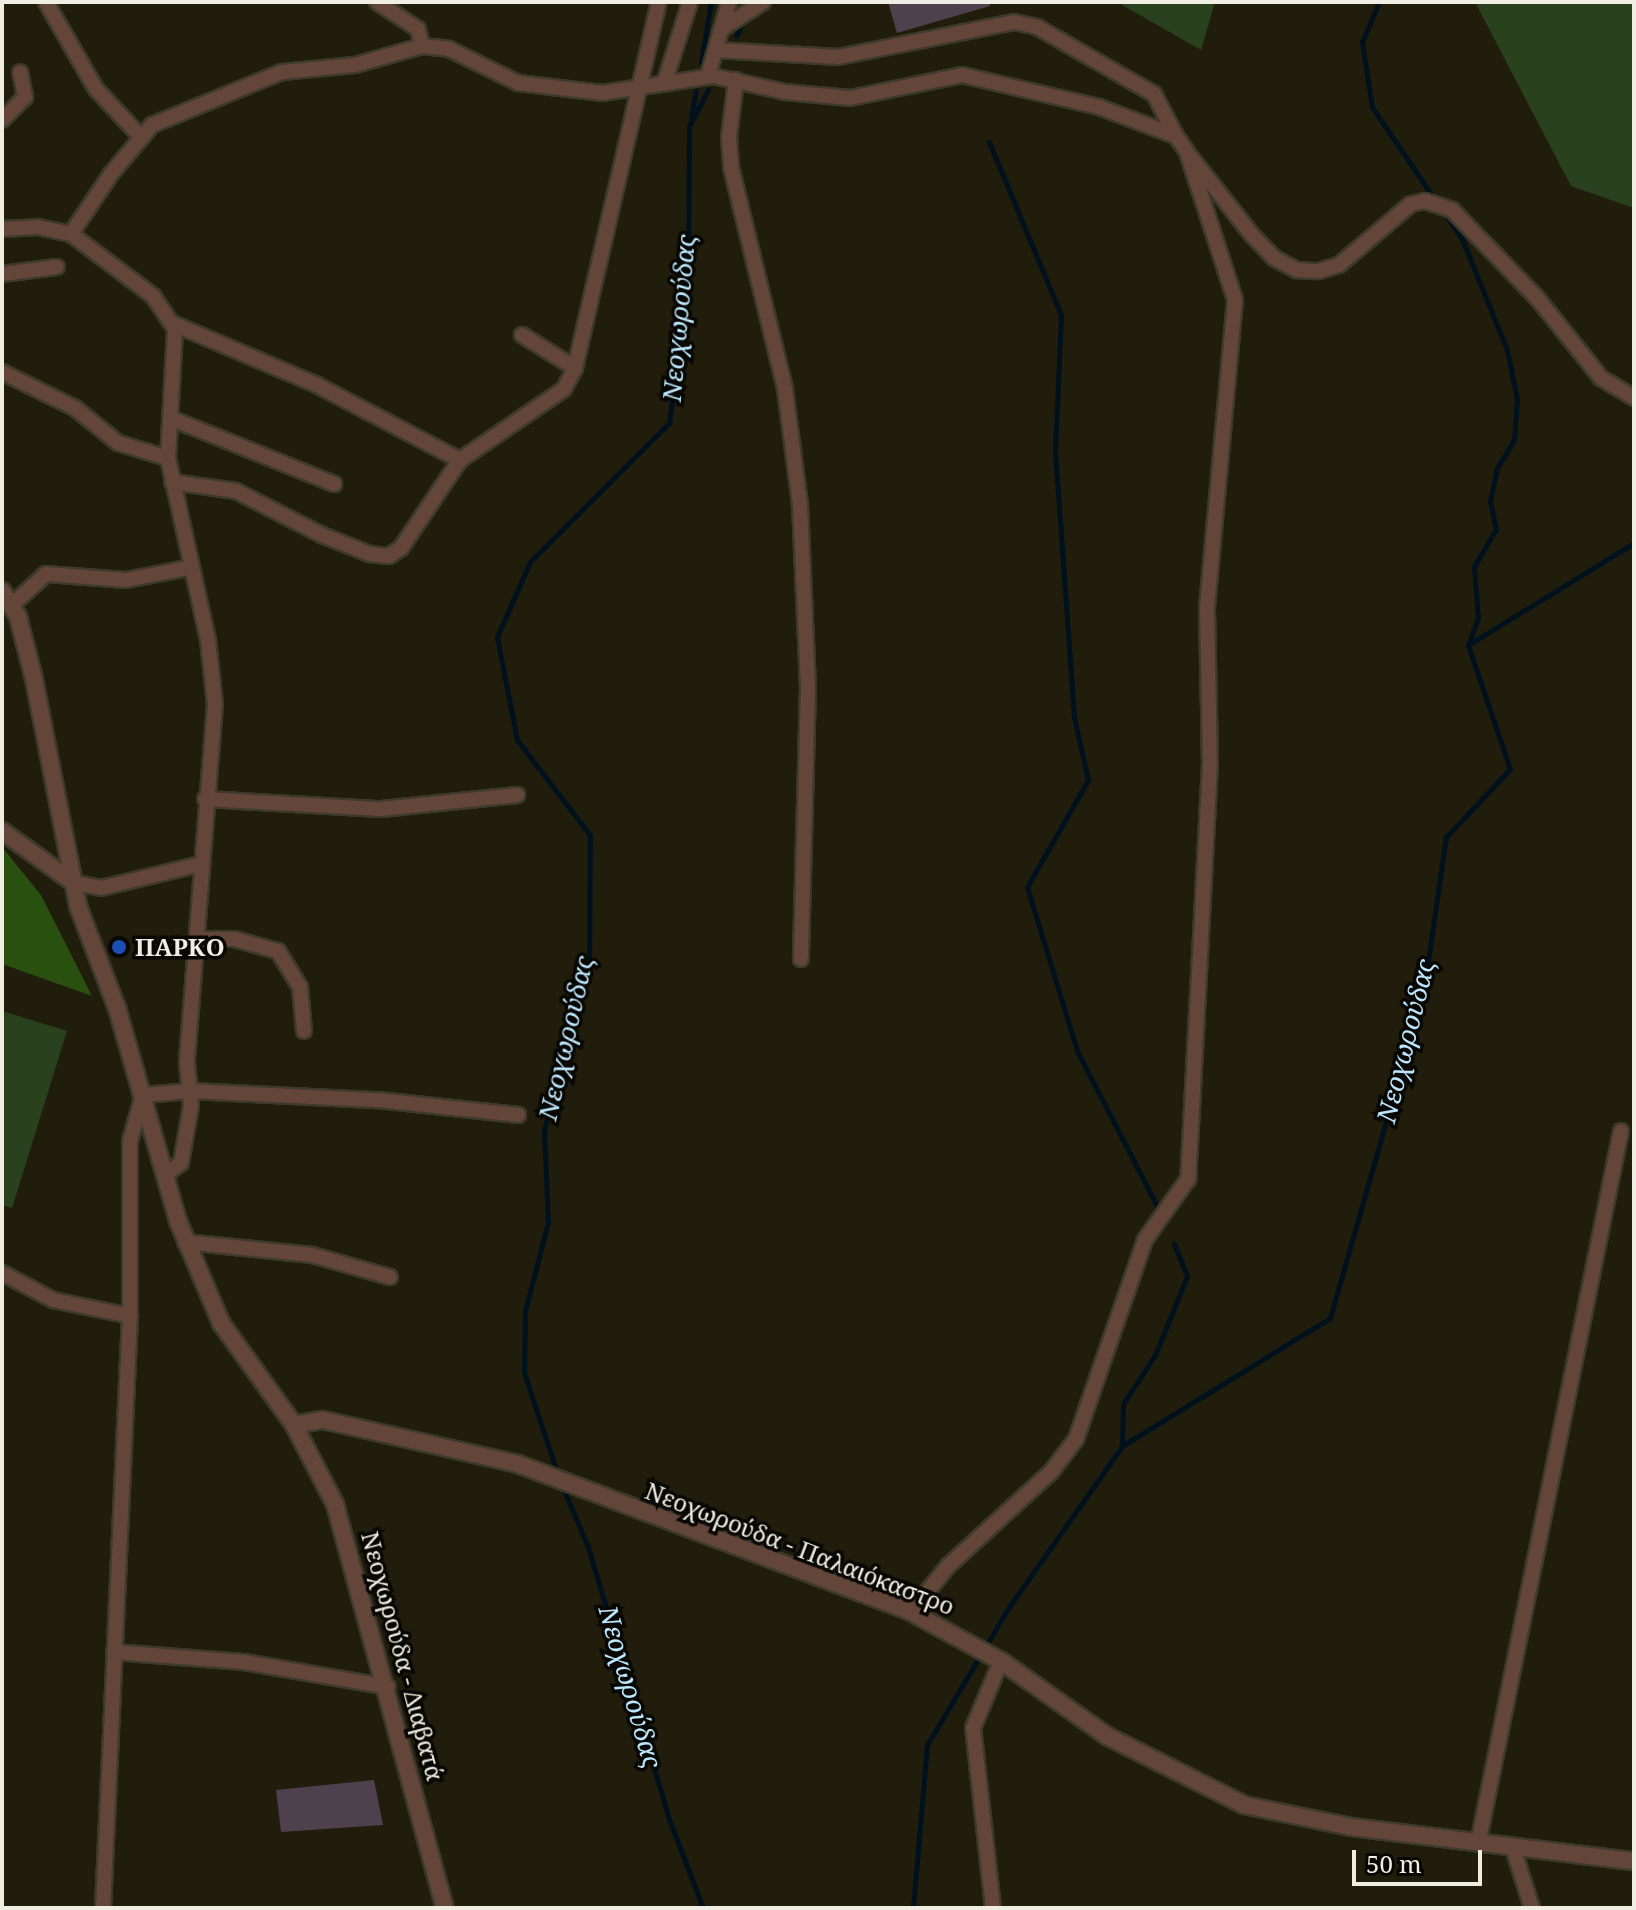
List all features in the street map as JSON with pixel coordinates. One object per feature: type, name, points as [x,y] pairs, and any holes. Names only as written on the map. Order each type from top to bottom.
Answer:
[{"type":"street","points":[[46,2],[96,89],[140,136]]},
{"type":"street","points":[[377,2],[418,29],[422,46]]},
{"type":"street","points":[[172,482],[236,491],[322,535],[370,554],[389,556],[401,548],[460,460],[555,397],[575,368],[659,2]]},
{"type":"street","points":[[665,81],[690,2]]},
{"type":"street","points":[[708,76],[729,2]]},
{"type":"street","points":[[721,29],[763,2]]},
{"type":"street","points":[[716,50],[838,57],[1014,22],[1037,27],[1154,94],[1187,152],[1252,235],[1274,258],[1297,270],[1319,271],[1339,265],[1411,204],[1425,201],[1452,210],[1538,299],[1601,378],[1634,398]]},
{"type":"street","points":[[71,234],[140,136],[159,122],[264,78],[364,63],[422,46],[449,49],[503,77],[538,88],[602,93],[708,76],[837,99],[962,75],[1099,107],[1176,136]]},
{"type":"street","points":[[2,120],[25,97],[20,72]]},
{"type":"street","points":[[736,80],[730,125],[731,167],[785,389],[800,504],[808,675],[801,959]]},
{"type":"street","points":[[911,1612],[948,1566],[1052,1471],[1076,1439],[1145,1240],[1188,1179],[1210,764],[1207,608],[1235,300],[1187,152]]},
{"type":"street","points":[[2,229],[38,227],[71,234],[153,296],[174,324],[315,384],[460,460]]},
{"type":"street","points":[[2,274],[57,267]]},
{"type":"street","points":[[165,1175],[181,1163],[191,1091],[187,1063],[215,686],[168,458],[174,324]]},
{"type":"street","points":[[522,335],[575,368]]},
{"type":"street","points":[[2,372],[75,408],[118,443],[168,458]]},
{"type":"street","points":[[170,418],[334,484]]},
{"type":"street","points":[[7,598],[46,574],[126,580],[192,567]]},
{"type":"street","name":"Νεοχωρούδα - Διαβατά","points":[[7,598],[39,701],[80,916],[106,975],[185,1242],[230,1339],[294,1425],[342,1523],[445,1908]]},
{"type":"street","points":[[205,799],[381,809],[517,795]]},
{"type":"street","points":[[2,831],[74,883],[101,888],[201,864]]},
{"type":"street","points":[[197,939],[234,939],[278,951],[300,987],[304,1031]]},
{"type":"street","points":[[103,1908],[130,1316],[130,1141],[143,1095],[191,1091],[378,1100],[518,1115]]},
{"type":"street","points":[[1478,1844],[1621,1131]]},
{"type":"street","points":[[185,1242],[312,1255],[390,1277]]},
{"type":"street","points":[[2,1273],[65,1305],[130,1316]]},
{"type":"street","name":"Νεοχωρούδα - Παλαιόκαστρο","points":[[294,1425],[323,1420],[518,1464],[911,1612],[1001,1661],[1107,1736],[1244,1805],[1276,1815],[1478,1844],[1634,1861]]},
{"type":"street","points":[[114,1652],[244,1662],[388,1687]]},
{"type":"street","points":[[993,1908],[973,1728],[1001,1661]]},
{"type":"street","points":[[1513,1848],[1532,1908]]},
{"type":"green space","points":[[1117,2],[1215,2],[1201,50]]},
{"type":"green space","points":[[1475,2],[1634,2],[1634,208],[1571,186]]},
{"type":"green space","points":[[2,847],[41,895],[92,996],[2,964]]},
{"type":"green space","points":[[2,1011],[67,1031],[12,1208],[2,1205]]},
{"type":"building","points":[[888,2],[990,2],[990,6],[897,33]]},
{"type":"building","points":[[374,1780],[383,1825],[281,1832],[276,1790]]},
{"type":"waterway","points":[[701,62],[711,2]]},
{"type":"waterway","points":[[1379,2],[1362,42],[1372,107],[1436,201]]},
{"type":"waterway","name":"Νεοχωρούδας","points":[[736,36],[740,29]]},
{"type":"waterway","name":"Νεοχωρούδας","points":[[557,1473],[524,1372],[525,1311],[548,1222],[544,1130],[589,969],[590,835],[517,740],[497,637],[530,562],[669,423],[688,281],[689,126],[708,90]]},
{"type":"waterway","points":[[691,117],[696,91]]},
{"type":"waterway","name":"Νεοχωρούδας","points":[[989,142],[1061,315],[1055,451],[1074,717],[1088,780],[1027,887],[1077,1051],[1160,1212]]},
{"type":"waterway","points":[[1444,212],[1462,239],[1507,350],[1517,399],[1514,440],[1497,468],[1490,501],[1496,529],[1474,567],[1478,618],[1468,645]]},
{"type":"waterway","name":"Νεοχωρούδας","points":[[913,1908],[927,1745],[1009,1607],[1122,1446],[1330,1318],[1424,989],[1446,837],[1510,769],[1468,645],[1634,543]]},
{"type":"waterway","name":"Νεοχωρούδας","points":[[1122,1446],[1123,1404],[1155,1355],[1187,1276],[1174,1244]]},
{"type":"waterway","name":"Νεοχωρούδας","points":[[562,1486],[588,1547],[669,1819],[703,1908]]},
{"type":"place","name":"ΠΑΡΚΟ","points":[[119,947]]}]
